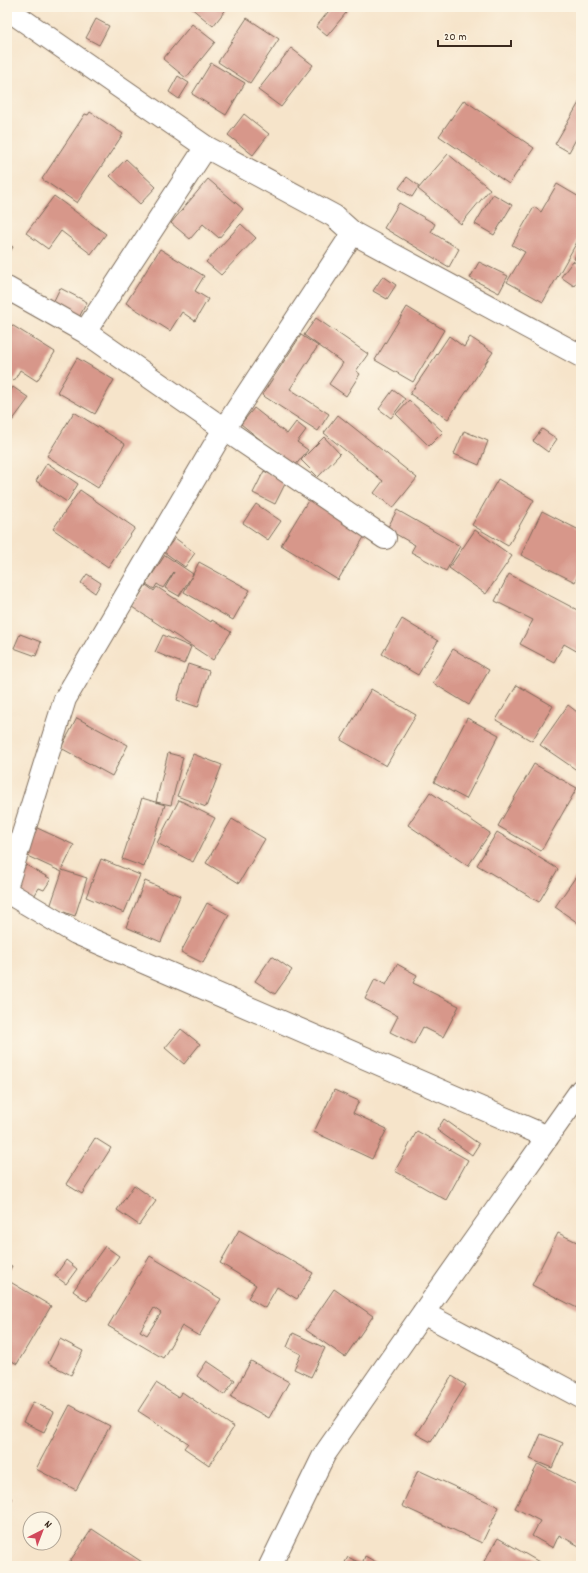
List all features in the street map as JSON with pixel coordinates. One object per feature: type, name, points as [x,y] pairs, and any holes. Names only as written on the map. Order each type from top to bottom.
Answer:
[{"type":"street","points":[[7,9],[206,147],[334,216],[353,233],[581,356]]},
{"type":"street","points":[[86,332],[206,147]]},
{"type":"street","points":[[7,885],[65,700],[224,429],[353,233]]},
{"type":"street","points":[[7,288],[86,332],[224,429],[385,538]]},
{"type":"street","points":[[7,892],[76,932],[548,1137]]},
{"type":"street","points":[[270,1566],[324,1455],[422,1313],[581,1090]]},
{"type":"street","points":[[422,1313],[581,1397]]},
{"type":"building","points":[[190,7],[228,7],[213,26]]},
{"type":"building","points":[[332,7],[350,8],[327,36],[316,27]]},
{"type":"building","points":[[247,18],[279,39],[250,83],[218,62]]},
{"type":"building","points":[[96,19],[109,26],[99,45],[86,38]]},
{"type":"building","points":[[192,24],[215,42],[186,78],[163,59]]},
{"type":"building","points":[[291,48],[313,65],[281,107],[258,90]]},
{"type":"building","points":[[211,63],[245,83],[226,115],[192,94]]},
{"type":"building","points":[[178,76],[189,83],[179,99],[169,92]]},
{"type":"building","points":[[464,100],[534,148],[509,184],[439,136]]},
{"type":"building","points":[[580,101],[581,130],[569,152],[555,144]]},
{"type":"building","points":[[90,112],[123,134],[77,203],[42,179],[85,114],[88,115]]},
{"type":"building","points":[[244,114],[269,134],[253,155],[228,135]]},
{"type":"building","points":[[448,154],[490,189],[461,224],[418,189]]},
{"type":"building","points":[[126,159],[156,187],[140,204],[110,176]]},
{"type":"building","points":[[407,177],[419,186],[412,197],[399,188]]},
{"type":"building","points":[[208,179],[243,209],[219,238],[203,224],[190,239],[171,223]]},
{"type":"building","points":[[557,184],[581,198],[581,235],[543,302],[507,282],[525,252],[512,245],[534,207],[541,212]]},
{"type":"building","points":[[493,194],[512,205],[494,235],[475,224]]},
{"type":"building","points":[[54,196],[106,234],[91,254],[61,231],[48,249],[26,233]]},
{"type":"building","points":[[399,203],[435,224],[431,232],[459,249],[449,267],[384,228]]},
{"type":"building","points":[[241,224],[256,238],[221,275],[206,262]]},
{"type":"building","points":[[7,243],[13,247],[7,257]]},
{"type":"building","points":[[581,244],[581,262],[574,259]]},
{"type":"building","points":[[160,249],[204,276],[195,291],[208,299],[195,321],[182,312],[170,331],[126,303]]},
{"type":"building","points":[[573,261],[581,267],[581,276],[574,286],[561,277]]},
{"type":"building","points":[[479,262],[508,276],[499,293],[470,278]]},
{"type":"building","points":[[383,276],[396,285],[387,299],[373,291]]},
{"type":"building","points":[[60,288],[87,302],[75,325],[49,311]]},
{"type":"building","points":[[407,307],[444,330],[413,382],[375,360]]},
{"type":"building","points":[[316,318],[368,354],[356,371],[360,374],[346,396],[329,384],[343,363],[304,335]]},
{"type":"building","points":[[7,322],[55,352],[37,381],[20,370],[14,381],[7,377]]},
{"type":"building","points":[[301,335],[318,346],[290,389],[329,414],[318,431],[262,395]]},
{"type":"building","points":[[449,336],[464,347],[470,337],[493,352],[448,419],[410,394]]},
{"type":"building","points":[[77,358],[114,380],[95,414],[57,392]]},
{"type":"building","points":[[13,387],[29,398],[12,421],[7,418],[7,396]]},
{"type":"building","points":[[393,390],[405,399],[391,418],[379,409]]},
{"type":"building","points":[[409,400],[443,432],[429,446],[396,414]]},
{"type":"building","points":[[254,408],[287,434],[296,422],[306,430],[297,442],[308,450],[294,467],[241,424]]},
{"type":"building","points":[[74,412],[125,444],[98,488],[47,456]]},
{"type":"building","points":[[338,415],[417,478],[393,508],[374,493],[383,481],[324,433]]},
{"type":"building","points":[[542,429],[557,439],[548,452],[533,441]]},
{"type":"building","points":[[464,431],[488,441],[479,465],[454,454]]},
{"type":"building","points":[[324,437],[340,454],[318,477],[301,460]]},
{"type":"building","points":[[47,463],[78,484],[67,502],[36,481]]},
{"type":"building","points":[[264,471],[286,482],[275,504],[253,493]]},
{"type":"building","points":[[498,479],[534,500],[508,546],[472,525]]},
{"type":"building","points":[[80,490],[135,528],[108,567],[53,529]]},
{"type":"building","points":[[309,499],[366,534],[338,580],[281,545]]},
{"type":"building","points":[[256,504],[281,521],[268,540],[243,523]]},
{"type":"building","points":[[397,510],[460,546],[446,571],[411,552],[415,545],[387,529]]},
{"type":"building","points":[[542,511],[581,531],[581,570],[575,582],[521,555]]},
{"type":"building","points":[[475,530],[512,556],[486,594],[449,568]]},
{"type":"building","points":[[175,538],[195,553],[185,567],[164,552]]},
{"type":"building","points":[[165,555],[193,574],[179,596],[165,588],[174,572],[163,588],[157,584],[154,589],[146,584]]},
{"type":"building","points":[[199,562],[250,590],[233,620],[184,592]]},
{"type":"building","points":[[87,574],[101,583],[95,593],[81,583]]},
{"type":"building","points":[[509,574],[581,612],[580,653],[564,644],[554,662],[520,644],[533,620],[495,601]]},
{"type":"building","points":[[146,585],[154,591],[157,587],[211,622],[212,620],[231,632],[213,660],[132,607]]},
{"type":"building","points":[[402,619],[438,641],[418,675],[382,654]]},
{"type":"building","points":[[20,634],[41,642],[36,656],[14,648]]},
{"type":"building","points":[[163,635],[191,647],[184,664],[155,652]]},
{"type":"building","points":[[453,649],[489,670],[469,705],[433,683]]},
{"type":"building","points":[[188,664],[209,671],[198,707],[177,700]]},
{"type":"building","points":[[517,685],[553,706],[532,741],[496,720]]},
{"type":"building","points":[[371,689],[416,715],[386,766],[341,740]]},
{"type":"building","points":[[568,705],[581,715],[581,773],[540,745]]},
{"type":"building","points":[[77,718],[128,745],[112,776],[61,748]]},
{"type":"building","points":[[467,718],[499,735],[466,799],[434,782]]},
{"type":"building","points":[[168,753],[183,757],[171,805],[156,802]]},
{"type":"building","points":[[193,754],[222,765],[206,807],[177,796]]},
{"type":"building","points":[[534,764],[577,788],[541,851],[498,826]]},
{"type":"building","points":[[430,792],[490,833],[468,866],[408,825]]},
{"type":"building","points":[[142,798],[165,805],[144,867],[122,859]]},
{"type":"building","points":[[179,800],[215,818],[193,862],[157,843]]},
{"type":"building","points":[[232,819],[265,839],[239,883],[206,863]]},
{"type":"building","points":[[35,827],[74,845],[62,870],[87,878],[75,916],[50,907],[62,872],[23,854]]},
{"type":"building","points":[[497,832],[558,869],[539,902],[477,865]]},
{"type":"building","points":[[101,859],[140,875],[124,913],[86,897]]},
{"type":"building","points":[[26,865],[51,879],[44,890],[39,888],[30,903],[11,892]]},
{"type":"building","points":[[577,875],[581,878],[581,925],[555,907]]},
{"type":"building","points":[[145,881],[180,896],[161,942],[126,927]]},
{"type":"building","points":[[207,903],[229,915],[203,963],[181,952]]},
{"type":"building","points":[[272,956],[292,970],[275,994],[255,981]]},
{"type":"building","points":[[397,964],[417,975],[413,983],[459,1006],[443,1037],[423,1027],[414,1044],[390,1032],[398,1016],[365,999],[375,979],[386,985]]},
{"type":"building","points":[[181,1029],[200,1044],[184,1064],[165,1048]]},
{"type":"building","points":[[334,1090],[359,1101],[353,1113],[387,1129],[372,1159],[314,1132]]},
{"type":"building","points":[[444,1119],[479,1144],[472,1155],[437,1130]]},
{"type":"building","points":[[417,1131],[468,1160],[446,1200],[395,1171]]},
{"type":"building","points":[[95,1138],[111,1148],[82,1194],[66,1184]]},
{"type":"building","points":[[134,1185],[156,1201],[139,1225],[117,1210]]},
{"type":"building","points":[[239,1230],[313,1273],[297,1299],[277,1287],[265,1308],[248,1298],[256,1285],[220,1263]]},
{"type":"building","points":[[558,1233],[581,1244],[581,1310],[532,1285]]},
{"type":"building","points":[[105,1246],[119,1256],[87,1301],[73,1291]]},
{"type":"building","points":[[150,1256],[221,1299],[199,1336],[182,1326],[163,1358],[108,1326]],"holes":[[[154,1308],[161,1313],[147,1335],[140,1331]]]},
{"type":"building","points":[[66,1260],[77,1269],[66,1284],[55,1276]]},
{"type":"building","points":[[7,1264],[12,1266],[7,1275]]},
{"type":"building","points":[[7,1280],[51,1306],[17,1364],[7,1358]]},
{"type":"building","points":[[334,1289],[373,1316],[345,1357],[306,1330]]},
{"type":"building","points":[[293,1333],[325,1348],[311,1377],[294,1369],[301,1354],[287,1347]]},
{"type":"building","points":[[60,1339],[83,1351],[71,1375],[48,1363]]},
{"type":"building","points":[[207,1361],[235,1380],[224,1395],[197,1376]]},
{"type":"building","points":[[251,1361],[289,1382],[269,1418],[231,1397]]},
{"type":"building","points":[[452,1376],[466,1385],[431,1442],[416,1434]]},
{"type":"building","points":[[156,1383],[178,1397],[182,1392],[234,1427],[209,1465],[184,1448],[188,1443],[138,1411]]},
{"type":"building","points":[[33,1402],[54,1412],[44,1432],[23,1422]]},
{"type":"building","points":[[70,1405],[110,1426],[76,1490],[36,1469]]},
{"type":"building","points":[[541,1434],[563,1443],[552,1468],[530,1459]]},
{"type":"building","points":[[538,1464],[581,1487],[581,1547],[559,1535],[553,1548],[532,1536],[540,1521],[515,1508]]},
{"type":"building","points":[[418,1470],[499,1507],[482,1543],[402,1506]]},
{"type":"building","points":[[7,1497],[12,1499],[7,1511]]},
{"type":"building","points":[[92,1529],[148,1566],[72,1566],[68,1564]]},
{"type":"building","points":[[498,1538],[546,1566],[488,1566],[483,1563]]},
{"type":"building","points":[[365,1556],[383,1566],[343,1566],[348,1557],[362,1564]]}]
